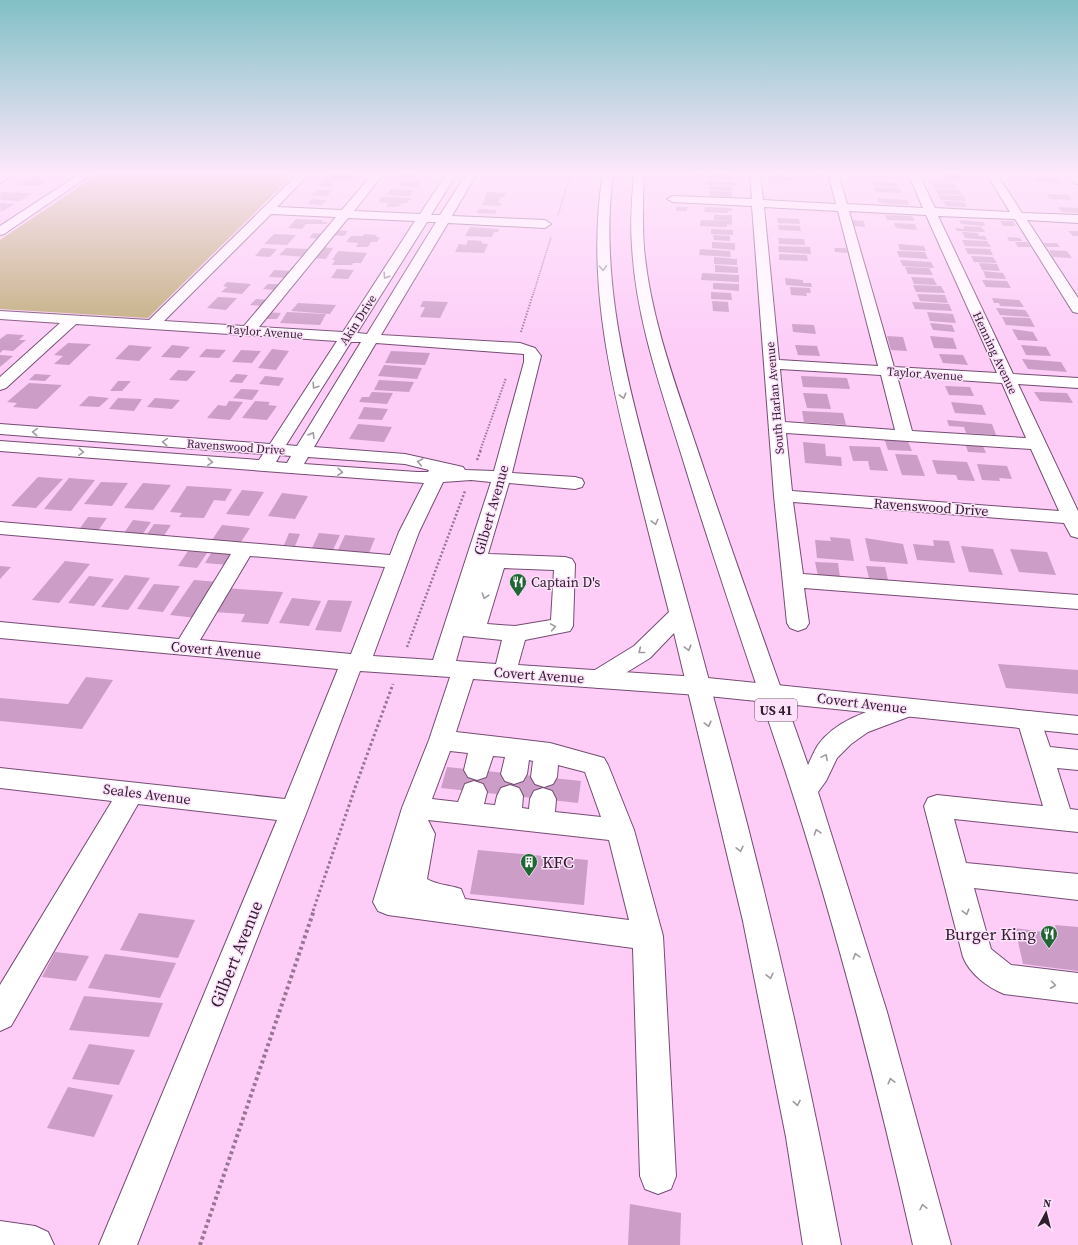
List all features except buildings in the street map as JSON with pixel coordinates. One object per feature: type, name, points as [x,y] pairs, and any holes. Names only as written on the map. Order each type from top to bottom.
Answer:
[{"type":"main road","points":[[152,325],[247,231]]},
{"type":"main road","points":[[248,331],[331,231]]},
{"type":"main road","name":"Akin Drive","points":[[264,466],[416,231]]},
{"type":"main road","name":"Akin Drive","points":[[292,468],[437,231]]},
{"type":"main road","points":[[602,231],[604,274],[611,336],[620,388],[738,837],[785,1040],[822,1245]]},
{"type":"main road","name":"US 41","points":[[638,231],[643,284],[665,377],[804,790],[858,961],[903,1122],[932,1245]]},
{"type":"main road","name":"South Harlan Avenue","points":[[760,231],[783,496],[798,623]]},
{"type":"main road","points":[[847,231],[905,435]]},
{"type":"main road","name":"Henning Avenue","points":[[939,231],[1037,444],[1076,522]]},
{"type":"main road","points":[[1028,231],[1078,309]]},
{"type":"main road","name":"Taylor Avenue","points":[[0,315],[520,348],[530,351]]},
{"type":"main road","points":[[0,384],[72,320]]},
{"type":"main road","name":"Gilbert Avenue","points":[[465,629],[487,560],[502,477],[532,362],[533,356],[530,351]]},
{"type":"main road","name":"Taylor Avenue","points":[[772,364],[1078,383]]},
{"type":"main road","points":[[777,427],[1037,444]]},
{"type":"main road","name":"Ravenswood Drive","points":[[0,429],[412,460],[437,472]]},
{"type":"main road","name":"Ravenswood Drive","points":[[0,446],[292,468],[437,472],[470,477],[502,477],[575,483]]},
{"type":"main road","name":"Gilbert Avenue","points":[[118,1245],[355,662],[398,562],[409,532],[437,472]]},
{"type":"main road","name":"Ravenswood Drive","points":[[783,496],[1076,522]]},
{"type":"main road","points":[[0,528],[398,562]]},
{"type":"main road","points":[[185,647],[244,549]]},
{"type":"main road","points":[[487,560],[565,564],[562,626],[515,634],[465,629],[453,670],[441,740],[414,812],[388,902],[648,936]]},
{"type":"main road","points":[[793,580],[1078,602]]},
{"type":"main road","points":[[598,679],[642,652],[679,614]]},
{"type":"main road","name":"Covert Avenue","points":[[0,630],[453,670],[770,692],[907,708],[1078,725]]},
{"type":"main road","points":[[505,673],[515,634]]},
{"type":"main road","points":[[804,790],[817,774],[827,752],[842,737],[859,725],[907,708]]},
{"type":"main road","points":[[1028,720],[1040,756],[1069,820]]},
{"type":"main road","points":[[441,740],[519,749]]},
{"type":"main road","points":[[473,792],[483,745]]},
{"type":"main road","points":[[519,749],[544,788],[620,830]]},
{"type":"main road","points":[[510,796],[519,749]]},
{"type":"main road","points":[[1040,756],[1078,760]]},
{"type":"main road","points":[[414,812],[473,792],[510,796],[544,788],[595,765],[620,830],[648,936],[658,1176]]},
{"type":"main road","name":"Seales Avenue","points":[[0,778],[294,811]]},
{"type":"main road","points":[[0,1015],[131,792]]},
{"type":"main road","points":[[1069,820],[937,806],[978,957],[1004,978],[1078,988]]},
{"type":"main road","points":[[956,874],[1078,887]]},
{"type":"main road","points":[[0,1240],[35,1245]]},
{"type":"path","points":[[521,334],[548,231]]},
{"type":"path","points":[[405,652],[507,374]]},
{"type":"path","points":[[200,1245],[356,785],[396,678]]},
{"type":"shaded area","points":[[13,231],[236,231],[148,318],[0,309],[0,240]]},
{"type":"place","name":"Captain D's","points":[[518,597]]},
{"type":"place","name":"KFC","points":[[529,877]]},
{"type":"place","name":"Burger King","points":[[1049,949]]}]
